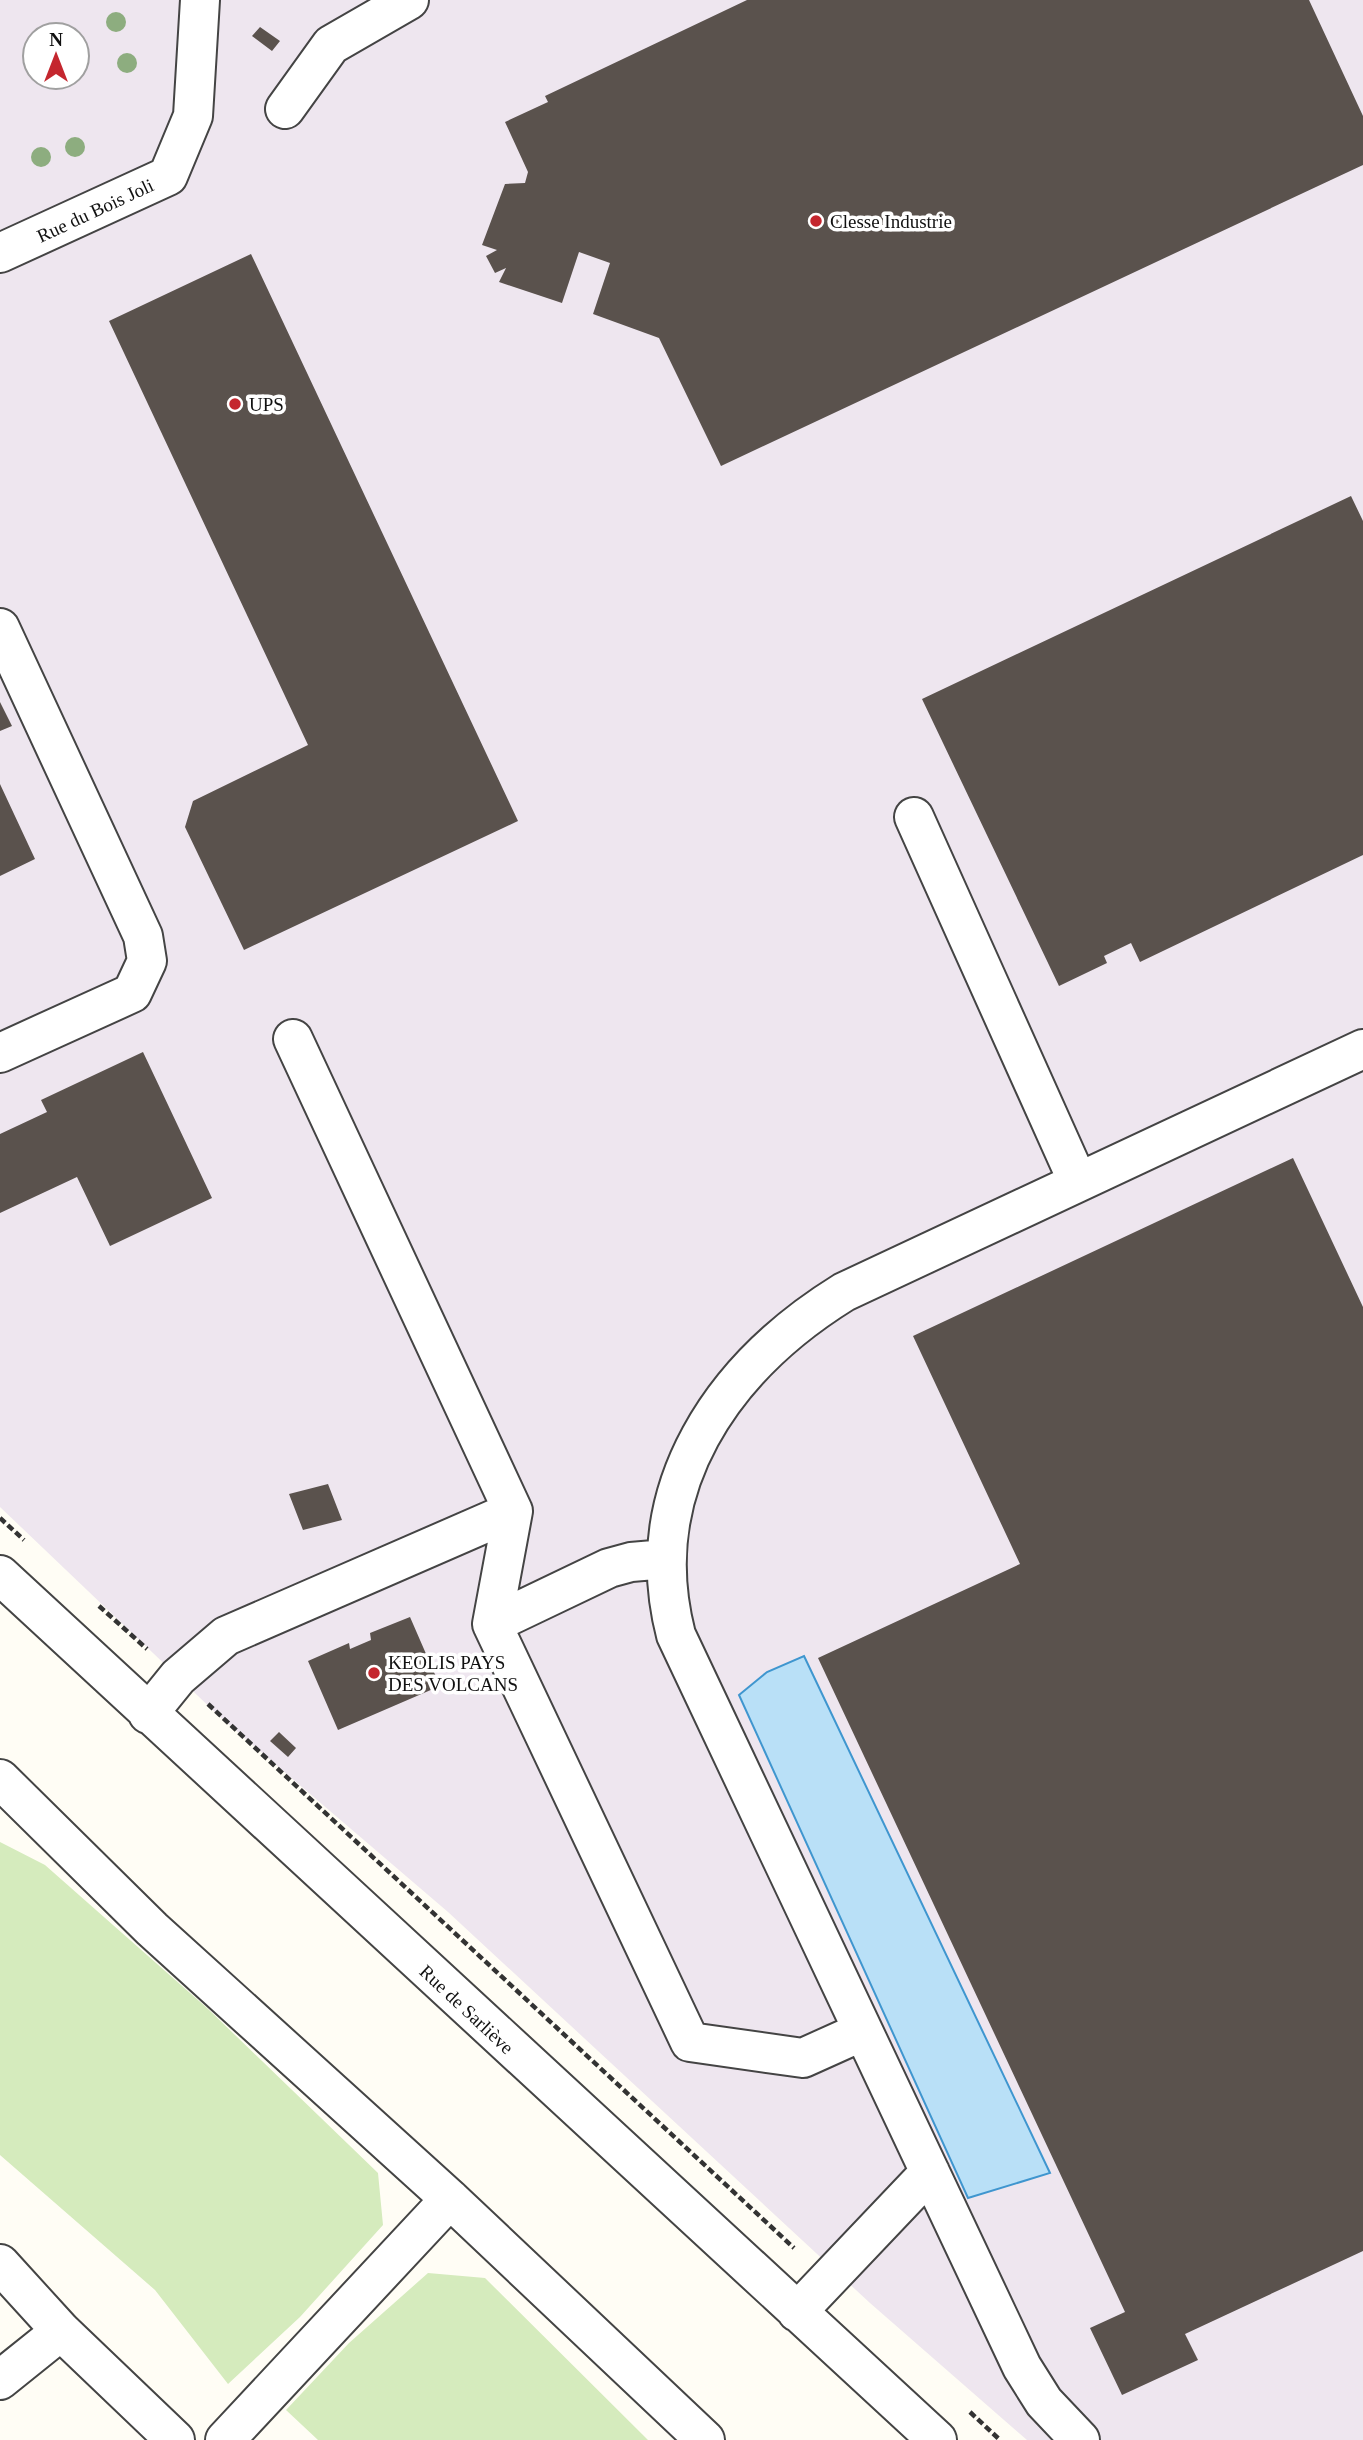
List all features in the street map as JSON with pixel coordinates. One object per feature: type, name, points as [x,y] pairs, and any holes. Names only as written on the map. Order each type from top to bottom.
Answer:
[{"type":"street","name":"Rue du Bois Joli","points":[[0,253],[168,176],[193,116],[200,0]]},
{"type":"street","points":[[285,110],[331,45],[409,0]]},
{"type":"street","points":[[0,628],[143,936],[147,961],[132,993],[0,1053]]},
{"type":"street","points":[[914,817],[1077,1182]]},
{"type":"street","points":[[293,1039],[513,1511],[492,1624],[690,2042],[803,2058],[863,2031]]},
{"type":"street","points":[[1080,2440],[1044,2402],[1022,2367],[676,1636],[668,1603],[666,1559],[678,1484],[703,1429],[741,1376],[800,1319],[844,1292],[1363,1049]]},
{"type":"street","points":[[148,1714],[178,1677],[226,1636],[513,1511]]},
{"type":"street","points":[[492,1624],[609,1568],[631,1562],[666,1559]]},
{"type":"street","name":"Rue de Sarliève","points":[[0,1575],[937,2440]]},
{"type":"street","points":[[0,1779],[152,1929],[450,2199],[705,2440]]},
{"type":"street","points":[[797,2312],[930,2172]]},
{"type":"street","points":[[225,2440],[450,2199]]},
{"type":"street","points":[[0,2264],[61,2330],[175,2440]]},
{"type":"street","points":[[0,2380],[61,2330]]},
{"type":"path","points":[[0,1518],[30,1544]]},
{"type":"path","points":[[89,1597],[828,2280]]},
{"type":"path","points":[[959,2402],[1000,2440]]},
{"type":"shaded area","points":[[0,0],[1363,0],[1363,2440],[1027,2440],[870,2303],[448,1912],[219,1716],[0,1507]]},
{"type":"green space","points":[[0,1842],[45,1865],[207,2008],[378,2173],[383,2225],[300,2317],[228,2384],[155,2290],[0,2155]]},
{"type":"green space","points":[[428,2273],[485,2278],[648,2440],[318,2440],[286,2410],[349,2343]]},
{"type":"water","points":[[804,1656],[1050,2173],[968,2198],[739,1695],[767,1672]]},
{"type":"building","name":"Clesse Industrie","points":[[747,0],[1309,0],[1363,116],[1363,165],[721,466],[659,338],[593,314],[610,263],[579,252],[562,303],[499,282],[506,268],[495,273],[486,256],[497,250],[482,245],[505,184],[525,183],[528,172],[505,122],[548,102],[545,96]]},
{"type":"building","points":[[260,27],[280,41],[272,51],[252,36]]},
{"type":"building","points":[[251,254],[518,821],[244,950],[185,827],[193,801],[308,745],[109,321]]},
{"type":"building","points":[[1351,496],[1363,521],[1363,855],[1140,962],[1131,943],[1104,956],[1107,963],[1059,986],[922,699]]},
{"type":"building","points":[[0,702],[12,726],[0,731]]},
{"type":"building","points":[[0,784],[35,859],[0,876]]},
{"type":"building","points":[[143,1052],[212,1198],[110,1246],[77,1177],[0,1213],[0,1134],[47,1112],[41,1100]]},
{"type":"building","points":[[1293,1158],[1363,1307],[1363,2251],[1185,2334],[1198,2360],[1122,2395],[1090,2328],[1125,2312],[818,1658],[1020,1564],[913,1336]]},
{"type":"building","points":[[328,1484],[342,1520],[303,1530],[289,1494]]},
{"type":"building","name":"KEOLIS PAYS DES VOLCANS","points":[[410,1617],[440,1686],[338,1730],[308,1661],[349,1643],[350,1649],[371,1640],[370,1633]]},
{"type":"building","points":[[279,1732],[296,1748],[288,1757],[270,1741]]},
{"type":"place","name":"Clesse Industrie","points":[[816,221]]},
{"type":"place","name":"UPS","points":[[235,404]]},
{"type":"place","name":"KEOLIS PAYS DES VOLCANS","points":[[374,1673]]}]
